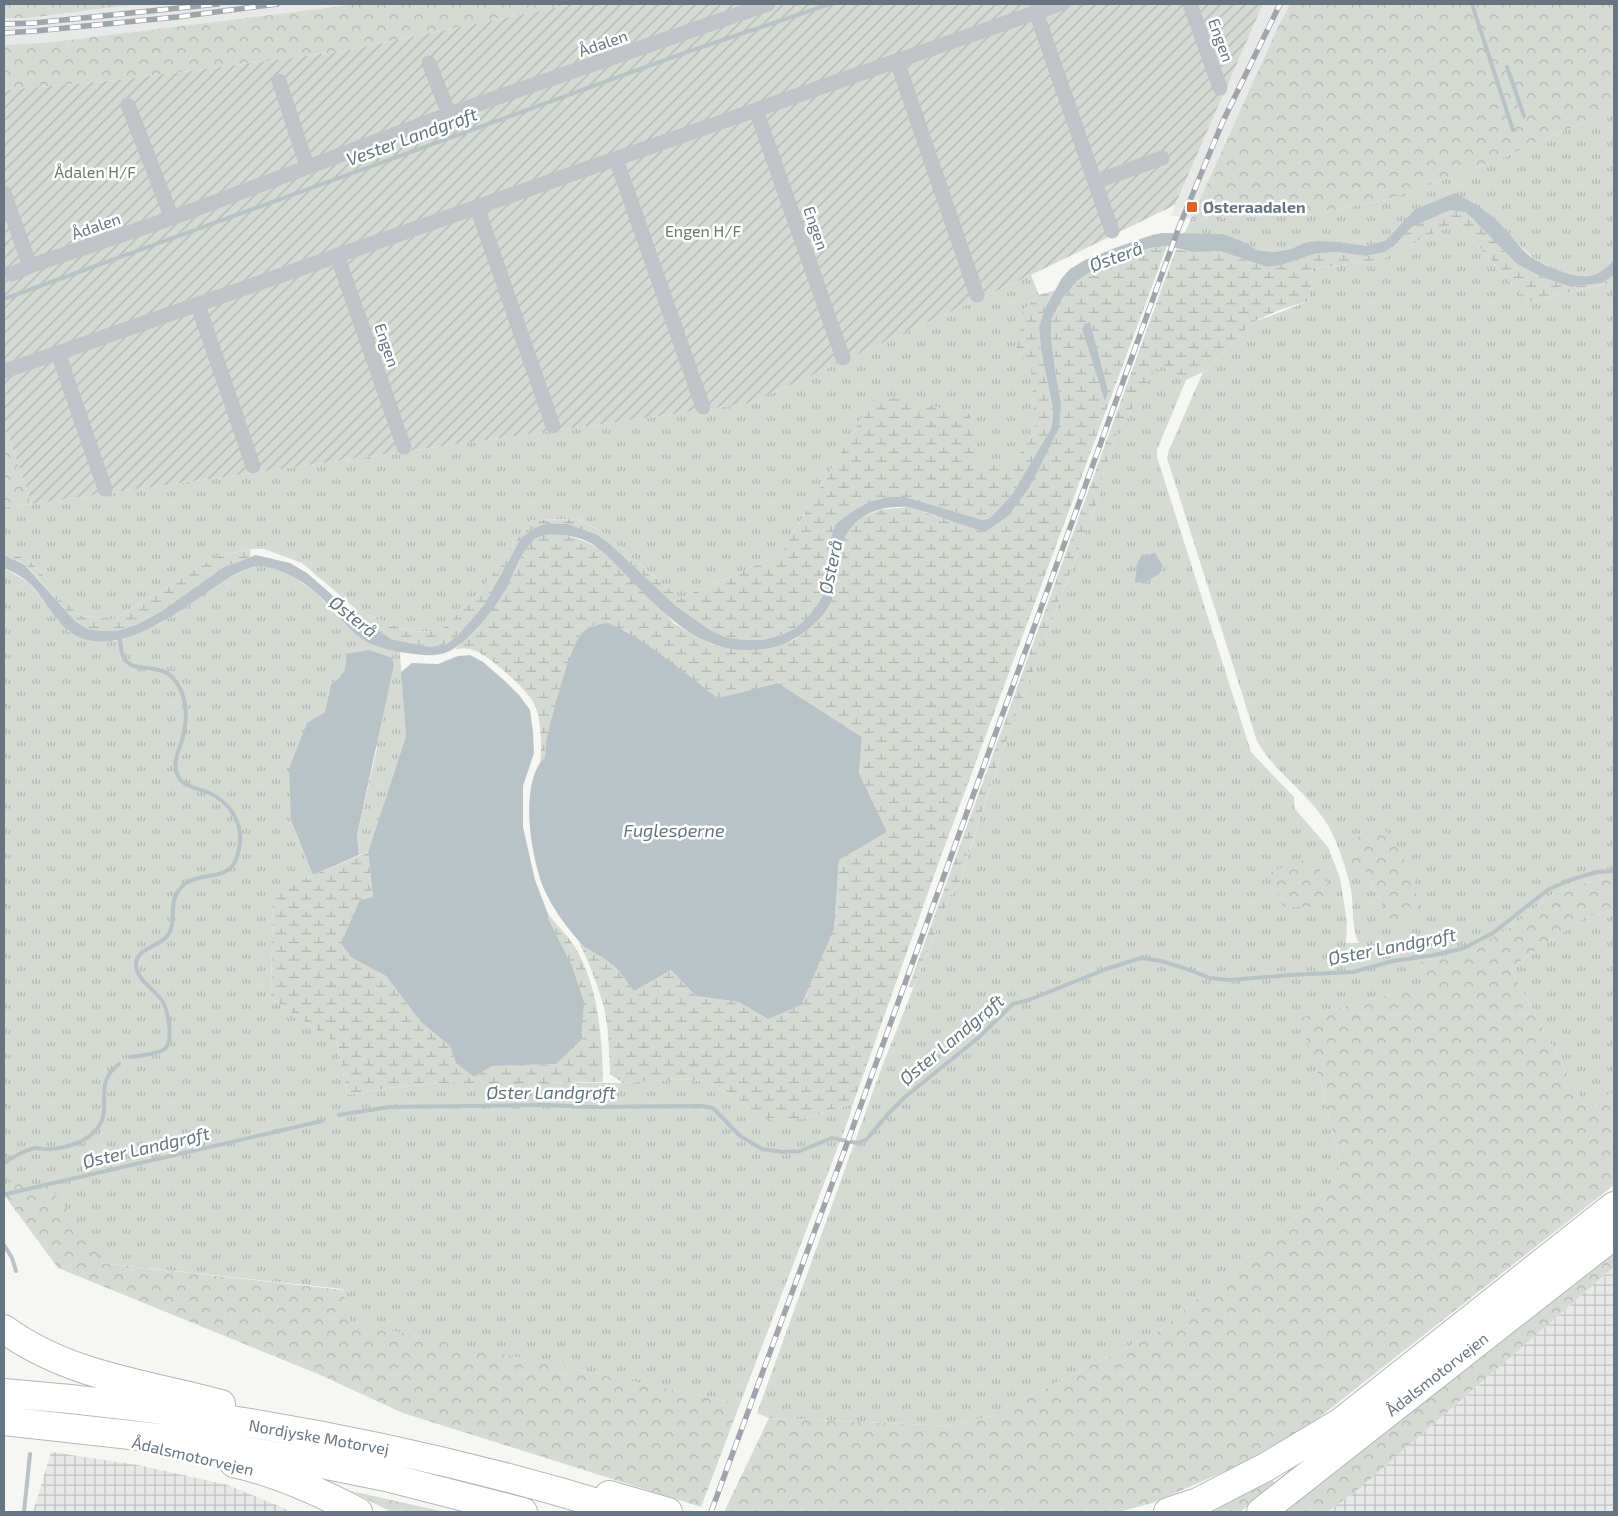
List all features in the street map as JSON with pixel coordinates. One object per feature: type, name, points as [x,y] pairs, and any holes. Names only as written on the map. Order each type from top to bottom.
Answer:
[{"type":"highway","name":"Ådalsmotorvejen","points":[[1168,1512],[1198,1502],[1266,1468],[1341,1422],[1614,1206]]},
{"type":"highway","name":"Ådalsmotorvejen","points":[[1261,1512],[1614,1236]]},
{"type":"highway","points":[[4,1329],[21,1342],[55,1359],[91,1373],[193,1396],[398,1451],[575,1485],[668,1512]]},
{"type":"highway","name":"Nordjyske Motorvej","points":[[4,1393],[189,1414],[398,1451],[628,1512]]},
{"type":"highway","name":"Ådalsmotorvejen","points":[[12,1422],[179,1451],[244,1466],[304,1487],[358,1512]]},
{"type":"highway","name":"Nordjyske Motorvej","points":[[12,1422],[194,1442],[322,1464],[386,1477],[523,1512]]},
{"type":"street","name":"Ådalen","points":[[12,274],[30,266],[172,218],[449,114],[768,4]]},
{"type":"street","points":[[4,371],[896,61],[1030,10],[1060,4]]},
{"type":"street","name":"Engen","points":[[1190,4],[1220,88]]},
{"type":"street","points":[[1030,10],[1112,231]]},
{"type":"street","points":[[896,61],[977,295]]},
{"type":"street","points":[[428,63],[449,114]]},
{"type":"street","points":[[279,81],[307,166]]},
{"type":"street","points":[[128,105],[172,218]]},
{"type":"street","name":"Engen","points":[[756,110],[843,358]]},
{"type":"street","points":[[1095,182],[1162,158]]},
{"type":"street","points":[[616,159],[703,407]]},
{"type":"street","points":[[4,194],[30,266]]},
{"type":"street","points":[[477,207],[553,426]]},
{"type":"street","name":"Engen","points":[[337,255],[404,447]]},
{"type":"street","points":[[198,305],[254,466]]},
{"type":"street","points":[[58,353],[105,489]]},
{"type":"shaded area","points":[[137,4],[357,4],[53,42],[4,45],[4,18],[30,18]]},
{"type":"shaded area","points":[[1263,4],[1290,4],[1191,219],[1171,215]]},
{"type":"shaded area","points":[[1614,1267],[1614,1512],[1327,1512],[1360,1488]]},
{"type":"shaded area","points":[[51,1452],[138,1465],[228,1485],[293,1512],[33,1512]]},
{"type":"green space","points":[[4,4],[137,4],[30,18],[4,18]]},
{"type":"green space","points":[[357,4],[572,4],[344,51],[118,80],[4,90],[4,45],[53,42]]},
{"type":"green space","name":"Engen H/F","points":[[572,4],[1263,4],[1175,205],[1031,275],[751,403],[32,504],[4,424],[4,90],[118,80],[344,51]]},
{"type":"green space","points":[[1290,4],[1614,4],[1614,109],[1500,159],[1386,200],[1314,214],[1191,219]]},
{"type":"green space","points":[[1614,109],[1614,259],[1596,274],[1588,276],[1574,275],[1542,263],[1525,251],[1494,218],[1414,210],[1386,240],[1367,246],[1339,242],[1304,243],[1291,249],[1274,252],[1257,250],[1244,242],[1203,235],[1184,234],[1191,219],[1314,214],[1386,200],[1500,159]]},
{"type":"green space","points":[[1450,210],[1466,212],[1517,264],[1542,277],[1571,287],[1602,283],[1614,275],[1614,282],[1528,302],[1457,222],[1378,261],[1313,268],[1309,301],[1279,310],[1252,323],[1203,372],[1186,380],[1162,366],[1153,374],[1117,435],[1104,472],[1100,494],[998,763],[962,877],[950,896],[913,988],[909,986],[1176,249],[1193,252],[1220,251],[1267,267],[1282,265],[1314,254],[1336,252],[1368,256],[1384,252],[1394,246],[1412,227]]},
{"type":"green space","points":[[1457,222],[1528,302],[1614,282],[1614,877],[1604,877],[1554,893],[1511,927],[1473,950],[1421,962],[1423,986],[1300,1018],[1321,1082],[1340,1164],[1335,1185],[1159,1331],[991,1416],[953,1426],[769,1418],[757,1413],[881,1069],[950,896],[962,877],[998,763],[1100,494],[1104,472],[1117,435],[1153,374],[1162,366],[1186,380],[1157,450],[1157,457],[1251,752],[1294,797],[1295,809],[1328,847],[1340,878],[1347,922],[1346,943],[1359,943],[1355,931],[1349,882],[1337,843],[1330,829],[1313,805],[1274,764],[1257,741],[1167,458],[1203,372],[1252,323],[1309,301],[1313,268],[1378,261]],"holes":[[[1400,855],[1414,874],[1390,920],[1365,870]]]},
{"type":"green space","points":[[1167,246],[940,859],[853,1104],[801,1119],[773,1121],[754,1112],[734,1096],[706,1082],[684,1079],[623,1083],[610,1074],[606,1016],[593,974],[579,942],[610,962],[634,990],[671,970],[696,996],[739,1002],[768,1019],[834,929],[839,860],[887,832],[859,773],[862,737],[778,683],[718,698],[624,630],[595,625],[581,633],[572,651],[546,742],[545,757],[540,762],[539,721],[536,708],[527,694],[511,677],[478,652],[464,648],[455,649],[482,622],[500,599],[524,552],[532,541],[539,536],[549,534],[570,536],[606,553],[675,624],[714,645],[748,650],[773,648],[796,639],[835,584],[838,556],[845,533],[857,520],[879,510],[909,507],[985,532],[1029,488],[1061,403],[1051,337],[1051,320],[1062,299],[1077,281],[1093,270],[1120,257],[1150,248]]},
{"type":"green space","points":[[1031,275],[1039,295],[1023,311],[1032,365],[1035,431],[1012,465],[977,465],[876,394],[780,555],[680,598],[602,532],[578,519],[531,520],[477,595],[440,631],[410,632],[357,610],[302,563],[264,549],[250,549],[215,557],[115,619],[81,616],[31,562],[4,549],[4,507],[751,403]]},
{"type":"green space","points":[[1056,290],[1045,308],[1039,327],[1041,350],[1053,409],[1052,427],[1011,496],[990,518],[983,520],[905,497],[888,497],[869,502],[853,511],[828,574],[826,589],[819,602],[806,619],[794,629],[779,636],[762,640],[743,640],[725,637],[710,630],[676,606],[610,544],[568,524],[549,523],[534,528],[521,538],[484,605],[459,634],[447,644],[430,647],[391,639],[356,616],[357,610],[410,632],[440,631],[477,595],[531,520],[577,519],[602,532],[680,598],[780,555],[876,394],[970,414],[977,465],[1012,465],[1035,431],[1031,365],[1016,351],[1023,311],[1039,295]]},
{"type":"green space","points":[[4,424],[32,504],[4,507]]},
{"type":"green space","points":[[4,549],[31,562],[81,616],[115,619],[215,557],[251,549],[250,557],[224,567],[162,611],[138,624],[117,631],[100,631],[88,629],[76,622],[26,565],[4,555]]},
{"type":"green space","points":[[263,565],[289,574],[315,592],[353,632],[370,643],[400,652],[406,736],[368,852],[359,855],[357,835],[377,748],[346,667],[342,675],[331,684],[325,712],[307,723],[291,820],[313,875],[273,893],[271,998],[337,1044],[348,1095],[388,1088],[442,1083],[623,1083],[684,1079],[706,1082],[734,1096],[754,1112],[801,1119],[853,1104],[740,1404],[350,1322],[343,1289],[100,1263],[10,1182],[4,1186],[4,568],[29,583],[69,632],[115,641],[159,624],[222,582],[246,569]]},
{"type":"green space","points":[[1383,827],[1414,874],[1418,913],[1402,923],[1390,920],[1365,870],[1360,872],[1349,863],[1353,839]]},
{"type":"green space","points":[[368,852],[373,897],[352,958],[386,976],[421,1022],[450,1046],[456,1063],[474,1077],[492,1066],[556,1064],[548,914],[575,947],[589,979],[598,1013],[602,1047],[603,1082],[442,1083],[388,1088],[348,1095],[337,1044],[271,998],[273,892]]},
{"type":"green space","points":[[1302,860],[1319,869],[1329,886],[1321,907],[1283,907],[1269,873]]},
{"type":"green space","points":[[1604,877],[1614,877],[1614,910],[1586,917],[1510,968],[1587,1110],[1614,1091],[1614,1185],[1316,1420],[1240,1465],[1152,1503],[1119,1512],[724,1512],[769,1418],[953,1426],[991,1416],[1159,1331],[1335,1185],[1340,1164],[1321,1082],[1299,1018],[1423,986],[1421,962],[1473,949],[1511,927],[1554,893]]},
{"type":"green space","points":[[1614,910],[1614,1091],[1587,1110],[1510,968],[1586,917]]},
{"type":"green space","points":[[10,1182],[49,1187],[97,1245],[100,1263],[343,1290],[351,1322],[740,1404],[701,1507],[403,1413],[318,1374],[58,1268],[4,1195],[4,1186]]},
{"type":"green space","points":[[1614,1248],[1614,1267],[1360,1488],[1327,1512],[1282,1512]]},
{"type":"green space","points":[[1271,1478],[1276,1485],[1240,1512],[1205,1512]]},
{"type":"green space","points":[[351,1491],[445,1512],[391,1512]]},
{"type":"water","name":"Østerå","points":[[1455,193],[1489,214],[1526,253],[1543,264],[1559,271],[1589,276],[1603,270],[1614,259],[1614,275],[1602,283],[1571,287],[1542,277],[1517,264],[1466,212],[1450,210],[1412,227],[1394,246],[1384,252],[1367,256],[1336,252],[1314,254],[1282,265],[1267,267],[1220,251],[1193,252],[1167,246],[1150,248],[1120,257],[1093,270],[1077,281],[1062,299],[1051,320],[1051,338],[1061,403],[1059,428],[1029,488],[1008,516],[985,532],[908,507],[883,509],[862,517],[847,533],[842,543],[837,561],[832,599],[828,607],[807,630],[780,646],[748,650],[727,648],[708,642],[690,633],[658,607],[598,548],[591,543],[572,536],[545,535],[535,539],[521,557],[508,586],[489,614],[471,634],[453,649],[445,653],[431,655],[398,652],[371,644],[355,634],[323,599],[305,584],[287,574],[263,566],[254,567],[236,574],[180,611],[140,633],[120,639],[100,641],[81,638],[73,634],[59,621],[30,584],[4,568],[4,555],[25,565],[76,622],[88,629],[117,631],[138,624],[162,611],[224,567],[256,555],[290,563],[307,573],[356,616],[391,639],[430,647],[447,644],[459,634],[484,605],[521,538],[534,528],[548,523],[568,524],[597,535],[610,544],[676,606],[710,630],[725,637],[743,640],[762,640],[779,636],[794,629],[806,619],[819,602],[826,589],[831,538],[835,525],[853,511],[869,502],[888,497],[905,497],[983,520],[990,518],[1011,496],[1052,427],[1053,409],[1041,350],[1039,327],[1045,308],[1062,278],[1070,269],[1085,260],[1115,248],[1162,233],[1223,234],[1244,242],[1257,250],[1274,252],[1318,241],[1367,246],[1386,240],[1414,210]]},
{"type":"water","points":[[1090,322],[1108,391],[1105,401],[1082,329],[1085,324]]},
{"type":"water","points":[[1155,553],[1163,566],[1159,574],[1144,583],[1135,582],[1137,564],[1141,556]]},
{"type":"water","name":"Fuglesøerne","points":[[608,623],[651,647],[718,698],[778,683],[862,737],[859,773],[887,832],[839,860],[834,929],[801,1005],[768,1019],[739,1002],[696,996],[671,970],[634,991],[612,965],[581,943],[547,896],[539,875],[531,840],[529,802],[532,784],[537,769],[545,757],[546,742],[556,701],[572,651],[583,632],[589,628]]},
{"type":"water","points":[[369,650],[392,658],[394,665],[357,835],[359,855],[313,875],[291,820],[289,769],[307,723],[325,712],[331,684],[344,672],[346,654]]},
{"type":"water","points":[[470,655],[483,662],[506,682],[530,710],[534,753],[523,786],[523,827],[535,880],[549,921],[572,966],[584,1002],[581,1040],[556,1064],[492,1066],[474,1077],[456,1063],[450,1046],[421,1022],[386,976],[352,958],[341,943],[360,900],[373,897],[368,852],[406,736],[401,672],[412,663],[438,664],[458,656]]},
{"type":"waterway","name":"Vester Landgrøft","points":[[4,299],[690,51],[830,4]]},
{"type":"waterway","points":[[1472,4],[1513,130]]},
{"type":"waterway","points":[[1507,67],[1524,116]]},
{"type":"waterway","points":[[119,635],[122,652],[126,661],[131,665],[162,671],[174,679],[179,686],[186,708],[186,716],[184,732],[176,758],[176,772],[183,783],[215,796],[229,808],[237,823],[240,840],[236,860],[231,868],[217,875],[193,879],[179,889],[175,896],[171,929],[168,935],[137,958],[136,964],[139,975],[164,1004],[169,1021],[170,1035],[167,1047],[163,1050],[152,1054],[130,1057]]},
{"type":"waterway","name":"Øster Landgrøft","points":[[339,1115],[389,1107],[702,1106],[713,1108],[740,1136],[762,1149],[782,1152],[800,1151],[832,1138],[857,1143],[866,1140],[905,1097],[978,1038],[1013,1004],[1029,1000],[1106,969],[1141,958],[1161,961],[1210,978],[1229,980],[1353,972],[1393,961],[1435,955],[1464,948],[1493,933],[1549,889],[1597,872],[1614,871]]},
{"type":"waterway","points":[[4,1163],[31,1149],[63,1147],[75,1144],[92,1134],[101,1122],[104,1114],[106,1080],[119,1064]]},
{"type":"waterway","name":"Øster Landgrøft","points":[[6,1194],[322,1121]]},
{"type":"waterway","points":[[4,1245],[12,1258],[16,1271]]},
{"type":"waterway","points":[[24,1512],[30,1454]]},
{"type":"railway","points":[[4,24],[34,23],[218,4]]},
{"type":"railway","points":[[4,33],[177,17],[277,4]]},
{"type":"railway","points":[[711,1512],[845,1149],[1179,227],[1223,121],[1280,4]]},
{"type":"place","name":"Østeraadalen","points":[[1192,207]]},
{"type":"park label","name":"Ådalen H/F","points":[[95,172]]}]
